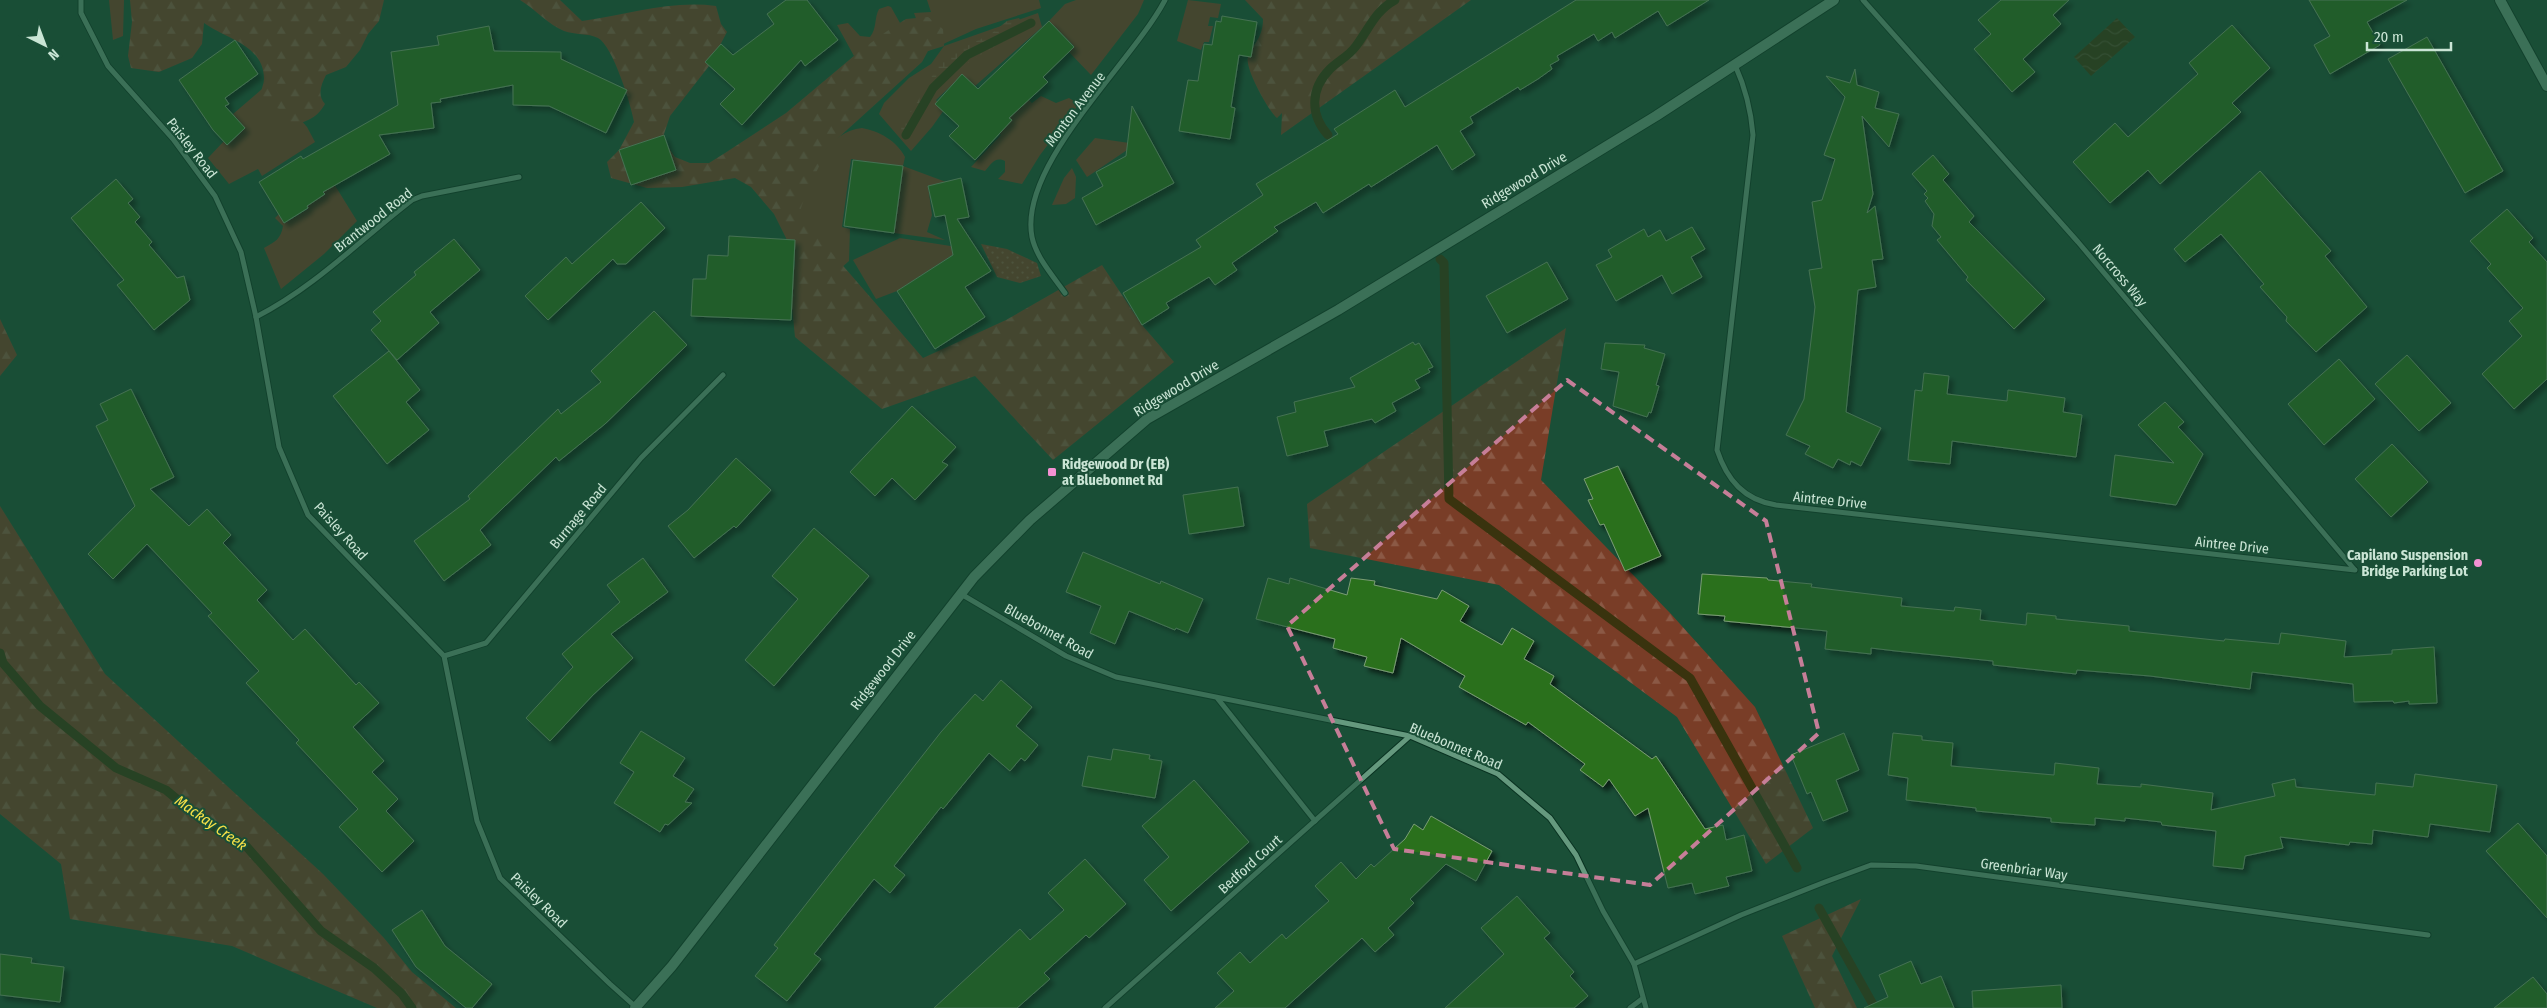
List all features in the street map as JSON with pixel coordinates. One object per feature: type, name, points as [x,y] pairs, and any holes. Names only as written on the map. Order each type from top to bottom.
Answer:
[{"type":"main road","name":"Ridgewood Drive","points":[[636,1008],[672,966],[974,577],[1030,520],[1147,419],[1338,310],[1656,116],[1834,0]]},
{"type":"main road","points":[[2500,0],[2547,86]]},
{"type":"street","name":"Paisley Road","points":[[82,0],[82,13],[108,66],[173,139],[215,196],[241,252],[256,317],[279,447],[308,515],[444,656],[477,821],[500,878],[636,1008]]},
{"type":"street","name":"Monton Avenue","points":[[1064,293],[1034,242],[1031,214],[1035,200],[1059,146],[1133,51],[1165,0]]},
{"type":"street","name":"Norcross Way","points":[[1863,0],[2078,242],[2355,570]]},
{"type":"street","name":"Aintree Drive","points":[[1735,65],[1743,83],[1752,116],[1753,135],[1717,450],[1723,468],[1733,483],[1750,497],[1776,505],[2355,570]]},
{"type":"street","name":"Brantwood Road","points":[[256,317],[283,303],[308,286],[412,200],[422,196],[519,177]]},
{"type":"street","name":"Burnage Road","points":[[444,656],[486,643],[642,458],[723,376]]},
{"type":"street","name":"Bluebonnet Road","points":[[961,594],[1066,656],[1116,677],[1218,699],[1410,736],[1498,774],[1550,818],[1576,855],[1603,911],[1634,964],[1646,1008]]},
{"type":"street","points":[[1218,699],[1315,821]]},
{"type":"street","name":"Bedford Court","points":[[1105,1008],[1410,736]]},
{"type":"street","name":"Greenbriar Way","points":[[1634,964],[1741,915],[1871,865],[1916,866],[2428,935]]},
{"type":"street","points":[[1630,1008],[1642,999]]},
{"type":"highlighted area","points":[[1567,380],[1766,521],[1819,733],[1650,885],[1394,849],[1287,626]]},
{"type":"green space","points":[[109,0],[124,0],[123,36],[113,40]]},
{"type":"green space","points":[[130,0],[384,0],[379,21],[368,34],[360,50],[346,67],[326,75],[321,90],[321,97],[325,104],[322,109],[310,119],[290,127],[286,125],[285,112],[273,106],[261,94],[264,79],[258,58],[242,44],[204,23],[202,44],[192,58],[159,72],[131,68],[128,56],[132,22]]},
{"type":"green space","points":[[520,0],[560,0],[582,21],[682,5],[716,6],[721,24],[727,32],[709,66],[670,116],[664,134],[666,144],[675,157],[690,163],[709,163],[786,113],[861,50],[890,29],[906,19],[928,17],[943,29],[944,46],[928,51],[922,62],[826,149],[799,215],[923,358],[1006,320],[1102,265],[1142,325],[1174,362],[1053,460],[975,376],[882,409],[795,337],[791,297],[795,262],[790,246],[774,214],[751,187],[735,178],[682,187],[647,188],[611,178],[607,162],[619,150],[634,122],[625,90],[610,52],[598,38],[564,31],[547,21]]},
{"type":"green space","points":[[927,0],[1039,0],[1041,8],[976,29],[928,51],[914,13],[931,12]]},
{"type":"green space","points":[[1076,0],[1144,0],[1138,14],[1091,75],[1069,52],[1074,46],[1049,21],[1065,4]]},
{"type":"green space","points":[[1188,0],[1221,4],[1218,18],[1210,17],[1208,26],[1213,26],[1209,42],[1204,42],[1201,50],[1177,41]]},
{"type":"green space","points":[[1245,0],[1471,0],[1281,135],[1282,113],[1277,118],[1273,114],[1263,99],[1250,70],[1248,57],[1260,35],[1263,19]]},
{"type":"green space","points":[[891,7],[900,23],[854,56],[837,25],[848,23],[860,36],[870,37],[874,31],[879,9]]},
{"type":"green space","points":[[1038,13],[1042,27],[975,86],[962,75],[936,100],[944,110],[911,151],[879,114],[884,103],[909,78],[931,64],[944,46]]},
{"type":"green space","points":[[1019,18],[1025,29],[971,61],[937,88],[924,104],[916,122],[912,143],[899,136],[901,123],[915,106],[939,64],[952,53],[991,34],[1007,21]]},
{"type":"green space","points":[[269,83],[307,127],[315,142],[262,176],[258,169],[229,184],[208,158],[224,141],[228,145],[245,128],[233,114]]},
{"type":"green space","points":[[1041,96],[1056,103],[1069,98],[1079,104],[1040,155],[1022,184],[998,179],[1005,172],[1005,161],[1002,160],[996,160],[985,171],[971,167],[1001,135],[995,129],[1026,97],[1032,103]]},
{"type":"green space","points":[[862,128],[881,134],[897,146],[905,157],[903,166],[946,182],[928,186],[932,215],[927,232],[945,240],[894,233],[903,167],[851,159],[842,227],[850,229],[849,261],[831,277],[797,228],[792,196],[813,164],[830,144],[850,131]]},
{"type":"green space","points":[[1095,138],[1136,144],[1087,177],[1076,160]]},
{"type":"green space","points":[[1072,168],[1076,177],[1075,198],[1066,204],[1052,205],[1064,178]]},
{"type":"green space","points":[[331,179],[357,221],[324,254],[281,289],[264,248],[274,242],[281,234],[283,226],[275,218],[279,214],[285,223],[308,209],[307,206],[324,195],[319,186]]},
{"type":"green space","points":[[900,238],[963,248],[897,291],[876,299],[853,260]]},
{"type":"green space","points":[[981,244],[1007,249],[1037,263],[1041,276],[1020,283],[997,277]]},
{"type":"green space","points":[[0,319],[17,355],[0,376]]},
{"type":"green space","points":[[1566,328],[1541,480],[1671,614],[1755,707],[1813,828],[1766,864],[1677,717],[1499,585],[1310,548],[1307,504]]},
{"type":"green space","points":[[0,506],[105,674],[323,874],[384,938],[412,972],[456,1008],[377,1008],[232,946],[70,919],[61,864],[0,814]]},
{"type":"green space","points":[[1861,899],[1832,956],[1857,1008],[1815,1008],[1782,936]]},
{"type":"water","points":[[2117,18],[2135,37],[2091,76],[2074,57]]},
{"type":"building","points":[[786,0],[807,0],[838,40],[805,66],[801,60],[742,125],[720,104],[735,89],[705,62],[721,44],[733,55],[774,24],[767,14]]},
{"type":"building","points":[[1576,0],[1709,0],[1667,26],[1658,11],[1615,38],[1612,32],[1598,41],[1594,34],[1557,56],[1559,60],[1550,65],[1552,69],[1538,79],[1520,90],[1518,87],[1470,117],[1473,123],[1460,131],[1475,155],[1452,170],[1437,145],[1371,187],[1369,184],[1323,213],[1316,202],[1274,227],[1278,231],[1232,263],[1237,270],[1215,285],[1209,277],[1166,303],[1169,308],[1142,325],[1123,293],[1201,247],[1196,240],[1263,195],[1256,184],[1338,134],[1334,129],[1395,90],[1405,107]]},
{"type":"building","points":[[2001,0],[2069,0],[2053,15],[2061,24],[2023,59],[2035,72],[2012,92],[1974,49],[1991,34],[1978,20]]},
{"type":"building","points":[[2309,0],[2407,0],[2367,22],[2380,45],[2330,74],[2314,45],[2330,36]]},
{"type":"building","points":[[1222,16],[1257,22],[1251,57],[1239,55],[1231,107],[1235,108],[1230,139],[1179,131],[1188,80],[1198,81],[1204,44],[1212,45],[1216,21],[1221,22]]},
{"type":"building","points":[[1049,21],[1074,47],[1043,77],[1048,82],[1009,118],[1012,120],[975,160],[949,136],[959,126],[935,104],[962,74],[978,89]]},
{"type":"building","points":[[2232,25],[2270,68],[2232,103],[2241,112],[2160,184],[2148,170],[2110,203],[2073,162],[2115,123],[2128,137],[2198,74],[2189,63]]},
{"type":"building","points":[[489,26],[494,51],[561,52],[561,59],[627,90],[606,133],[549,106],[513,105],[513,85],[440,99],[441,102],[431,103],[434,128],[379,135],[390,154],[323,192],[325,194],[307,206],[308,208],[284,223],[259,182],[301,156],[303,159],[398,105],[391,52],[439,45],[437,36]]},
{"type":"building","points":[[2427,37],[2503,171],[2465,193],[2388,59]]},
{"type":"building","points":[[235,40],[258,74],[225,98],[229,104],[225,106],[245,128],[227,145],[213,130],[179,80]]},
{"type":"building","points":[[1855,69],[1857,85],[1879,92],[1875,108],[1899,114],[1889,147],[1862,116],[1873,194],[1867,213],[1875,206],[1883,259],[1872,260],[1876,287],[1858,290],[1846,412],[1881,428],[1861,466],[1851,461],[1850,465],[1838,459],[1833,468],[1805,454],[1810,446],[1786,435],[1804,399],[1815,307],[1809,270],[1822,268],[1812,202],[1822,200],[1835,159],[1824,155],[1845,97],[1826,76],[1850,83]]},
{"type":"building","points":[[1132,106],[1174,183],[1096,225],[1082,198],[1103,186],[1096,172],[1126,156]]},
{"type":"building","points":[[664,135],[676,170],[631,185],[619,150]]},
{"type":"building","points":[[1933,155],[1949,174],[1943,180],[1974,216],[1969,222],[2045,299],[2014,329],[1966,280],[1968,277],[1937,240],[1941,237],[1932,226],[1934,214],[1925,201],[1928,198],[1924,194],[1927,191],[1912,174]]},
{"type":"building","points":[[853,160],[903,166],[894,233],[844,226]]},
{"type":"building","points":[[2260,171],[2331,251],[2325,256],[2367,307],[2316,352],[2286,321],[2287,317],[2260,287],[2264,284],[2221,234],[2185,262],[2174,249]]},
{"type":"building","points":[[961,178],[969,217],[957,219],[991,271],[965,287],[985,317],[935,349],[897,291],[953,255],[945,215],[935,217],[928,186]]},
{"type":"building","points":[[116,179],[133,199],[128,203],[140,217],[135,222],[152,242],[149,245],[177,278],[184,276],[190,300],[154,330],[117,285],[124,280],[71,218]]},
{"type":"building","points":[[641,202],[665,228],[626,264],[617,264],[613,259],[548,320],[525,296],[566,257],[572,264]]},
{"type":"building","points":[[2507,209],[2533,238],[2529,242],[2547,262],[2547,379],[2514,409],[2482,374],[2522,336],[2509,321],[2523,308],[2487,268],[2491,264],[2470,241]]},
{"type":"building","points":[[1692,227],[1705,249],[1691,257],[1702,277],[1672,294],[1662,275],[1616,301],[1596,265],[1612,257],[1608,250],[1644,229],[1648,237],[1660,230],[1666,241]]},
{"type":"building","points":[[729,236],[795,240],[791,320],[691,316],[693,279],[706,279],[708,255],[728,256]]},
{"type":"building","points":[[454,239],[480,270],[430,312],[439,323],[397,360],[371,330],[381,321],[373,312],[416,275],[414,272]]},
{"type":"building","points":[[1547,262],[1568,299],[1507,333],[1486,296]]},
{"type":"building","points":[[654,311],[687,345],[605,424],[559,461],[556,457],[480,530],[491,545],[444,581],[414,541],[470,499],[468,496],[558,409],[561,414],[601,382],[591,371]]},
{"type":"building","points":[[1413,342],[1415,345],[1419,343],[1433,367],[1428,369],[1430,372],[1415,380],[1420,388],[1392,403],[1396,411],[1375,423],[1372,419],[1324,431],[1328,446],[1287,456],[1277,417],[1296,412],[1294,402],[1355,387],[1350,378]]},
{"type":"building","points":[[1605,343],[1645,345],[1644,348],[1665,354],[1656,385],[1659,386],[1651,413],[1649,412],[1647,417],[1613,406],[1619,372],[1601,369]]},
{"type":"building","points":[[389,351],[420,390],[406,402],[429,430],[387,464],[333,396]]},
{"type":"building","points":[[2407,355],[2451,403],[2419,431],[2375,384]]},
{"type":"building","points":[[2339,359],[2375,399],[2324,445],[2288,404]]},
{"type":"building","points":[[1924,373],[1949,376],[1947,394],[2007,401],[2008,390],[2065,398],[2063,412],[2082,415],[2076,457],[1952,441],[1950,464],[1908,460],[1915,390],[1922,391]]},
{"type":"building","points":[[131,389],[174,477],[150,489],[189,526],[207,509],[231,535],[223,543],[267,590],[257,600],[293,640],[305,629],[356,685],[359,682],[379,703],[353,727],[384,761],[372,772],[398,799],[386,811],[414,841],[382,872],[339,827],[358,809],[296,743],[299,740],[246,683],[259,671],[208,616],[212,613],[147,544],[113,579],[88,554],[135,506],[96,426],[108,420],[100,404]]},
{"type":"building","points":[[2165,402],[2184,422],[2178,427],[2203,454],[2176,505],[2110,496],[2115,455],[2174,463],[2138,425]]},
{"type":"building","points":[[912,406],[956,447],[942,462],[948,465],[915,500],[892,478],[875,496],[850,472]]},
{"type":"building","points":[[2392,444],[2428,482],[2391,517],[2355,479]]},
{"type":"building","points":[[736,458],[771,490],[736,528],[734,526],[694,558],[668,526],[688,510]]},
{"type":"building","points":[[1618,466],[1661,556],[1625,571],[1604,524],[1600,525],[1588,500],[1593,499],[1584,479]]},
{"type":"building","points":[[1238,487],[1244,526],[1189,534],[1183,495]]},
{"type":"building","points":[[814,528],[869,576],[774,686],[745,660],[798,599],[772,576]]},
{"type":"building","points":[[1083,552],[1160,584],[1161,581],[1203,599],[1188,633],[1176,628],[1175,630],[1129,611],[1115,644],[1090,633],[1101,606],[1066,592]]},
{"type":"building","points":[[643,558],[668,592],[611,634],[633,658],[593,695],[550,741],[526,718],[573,667],[562,654],[620,602],[607,585]]},
{"type":"building","points":[[1702,574],[1767,578],[1768,580],[1812,584],[1811,587],[1902,598],[1901,606],[1954,611],[1955,607],[1981,610],[1980,620],[2026,625],[2027,613],[2056,616],[2056,619],[2129,626],[2129,631],[2224,641],[2225,639],[2279,644],[2281,633],[2346,641],[2344,657],[2392,654],[2392,650],[2434,647],[2437,703],[2409,704],[2409,701],[2394,703],[2393,701],[2354,702],[2353,684],[2252,672],[2250,689],[2150,676],[2077,670],[2076,674],[1993,665],[1993,661],[1871,648],[1871,654],[1825,649],[1827,631],[1724,621],[1725,616],[1698,614]]},
{"type":"building","points":[[1268,578],[1289,584],[1290,578],[1347,595],[1351,578],[1375,581],[1374,585],[1437,599],[1442,590],[1469,606],[1460,621],[1502,645],[1512,628],[1534,641],[1524,659],[1554,676],[1550,684],[1652,759],[1656,756],[1705,829],[1723,825],[1726,840],[1744,835],[1752,871],[1726,877],[1729,886],[1695,894],[1692,883],[1668,888],[1648,808],[1635,816],[1609,779],[1603,787],[1580,770],[1585,764],[1528,722],[1526,725],[1459,687],[1465,676],[1401,638],[1393,673],[1364,666],[1367,657],[1333,648],[1335,639],[1256,619]]},
{"type":"building","points":[[1001,680],[1032,707],[1016,726],[1038,745],[1025,761],[1021,758],[1010,771],[989,753],[943,809],[941,807],[894,866],[905,875],[890,893],[874,879],[814,954],[821,959],[787,1001],[755,976],[778,948],[774,945],[941,732],[975,694],[983,701]]},
{"type":"building","points":[[641,731],[685,758],[673,776],[694,789],[685,802],[692,803],[668,825],[665,824],[660,832],[614,803],[634,772],[620,763]]},
{"type":"building","points":[[1844,733],[1859,770],[1836,780],[1848,811],[1823,821],[1811,792],[1807,794],[1791,755]]},
{"type":"building","points":[[1893,733],[1922,736],[1922,740],[1953,743],[1951,766],[2054,775],[2055,763],[2099,768],[2097,784],[2141,787],[2141,784],[2213,793],[2211,810],[2275,796],[2272,784],[2295,779],[2296,787],[2375,795],[2376,783],[2413,787],[2415,774],[2497,785],[2490,832],[2430,824],[2428,837],[2373,830],[2372,844],[2350,842],[2349,845],[2280,837],[2283,848],[2245,856],[2243,869],[2213,866],[2216,831],[2162,825],[2161,822],[2125,818],[2125,821],[2095,818],[2095,825],[2051,822],[2051,818],[1976,811],[1976,808],[1906,800],[1908,778],[1888,775]]},
{"type":"building","points":[[1113,749],[1150,755],[1149,759],[1162,761],[1155,798],[1082,786],[1088,756],[1111,760]]},
{"type":"building","points":[[1194,780],[1249,842],[1171,911],[1144,880],[1169,857],[1142,826]]},
{"type":"building","points":[[1431,816],[1492,851],[1476,881],[1446,864],[1410,899],[1414,903],[1388,928],[1394,935],[1375,952],[1362,938],[1285,1008],[1215,1008],[1234,991],[1217,973],[1240,952],[1250,963],[1282,934],[1286,939],[1329,901],[1315,886],[1341,862],[1356,879],[1371,864],[1374,867],[1405,839],[1414,824],[1423,830]]},
{"type":"building","points":[[2518,823],[2547,856],[2547,918],[2486,851]]},
{"type":"building","points":[[1085,859],[1126,904],[1089,938],[1086,935],[1044,973],[1050,979],[1017,1008],[934,1008],[1020,929],[1030,940],[1064,910],[1048,893]]},
{"type":"building","points":[[1517,896],[1550,933],[1544,938],[1574,972],[1570,976],[1588,996],[1574,1008],[1445,1008],[1504,954],[1481,928]]},
{"type":"building","points":[[422,910],[445,946],[492,984],[472,1008],[466,1008],[416,967],[392,930]]},
{"type":"building","points":[[0,954],[32,958],[31,963],[64,967],[60,1002],[0,995]]},
{"type":"building","points":[[1911,961],[1921,984],[1941,976],[1954,1008],[1864,1008],[1888,997],[1879,975]]},
{"type":"building","points":[[2533,977],[2547,994],[2547,1008],[2494,1008]]},
{"type":"building","points":[[2061,985],[2062,1008],[1973,1008],[1972,991]]},
{"type":"waterway","points":[[1328,135],[1315,111],[1316,93],[1319,85],[1330,69],[1353,50],[1382,9],[1395,0]]},
{"type":"waterway","points":[[906,135],[933,88],[967,55],[1031,23]]},
{"type":"waterway","points":[[1440,259],[1444,263],[1449,499],[1690,678],[1797,868]]},
{"type":"waterway","name":"Mackay Creek","points":[[0,653],[3,663],[40,706],[116,768],[166,790],[202,820],[246,846],[321,931],[374,968],[402,994],[412,1008]]},
{"type":"waterway","points":[[1819,908],[1875,1008]]},
{"type":"place","name":"Ridgewood Dr (EB) at Bluebonnet Rd","points":[[1052,472]]},
{"type":"place","name":"Capilano Suspension Bridge Parking Lot","points":[[2478,563]]}]
